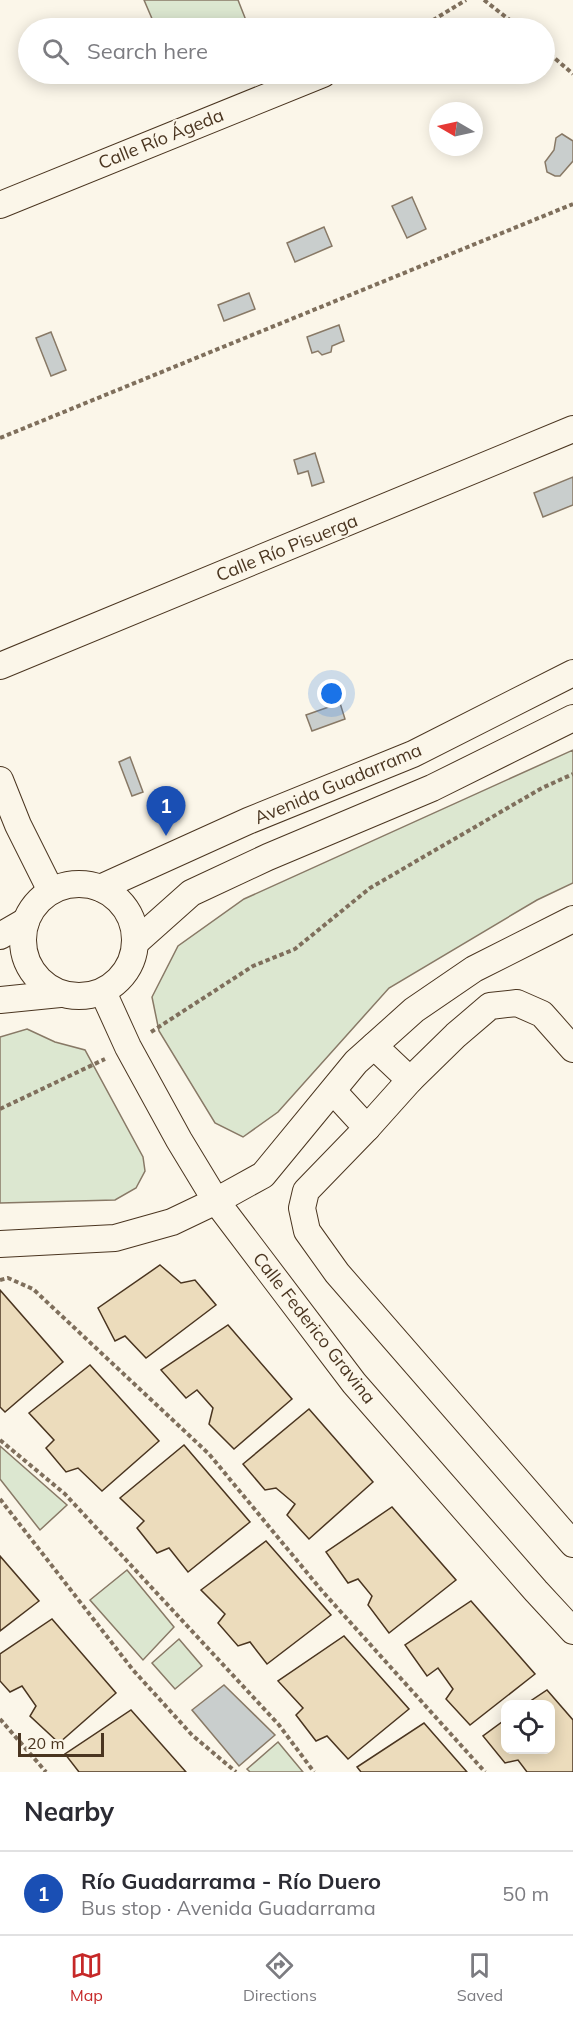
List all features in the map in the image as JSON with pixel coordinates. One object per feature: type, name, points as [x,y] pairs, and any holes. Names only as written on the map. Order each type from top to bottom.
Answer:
[{"type":"street","name":"Calle Río Ágeda","points":[[0,205],[298,84]]},
{"type":"street","name":"Calle Río Pisuerga","points":[[0,666],[573,429]]},
{"type":"street","name":"Avenida Guadarrama","points":[[100,888],[248,821],[413,754],[573,673]]},
{"type":"street","points":[[135,942],[191,892],[268,856],[432,788],[573,718]]},
{"type":"street","points":[[0,780],[18,825],[51,891]]},
{"type":"street","points":[[83,884],[100,888],[115,896],[126,909],[133,925],[135,942],[133,957],[126,971],[116,983],[103,992],[75,997],[60,994],[45,986],[33,972],[25,957],[22,939],[26,921],[36,904],[51,891],[66,885],[83,884]]},
{"type":"street","points":[[0,1244],[115,1238],[172,1222],[263,1175],[356,1062],[414,1010],[474,969],[573,919]]},
{"type":"street","points":[[0,936],[26,921]]},
{"type":"street","name":"Calle Federico Gravina","points":[[103,992],[128,1047],[179,1140],[216,1201],[354,1383],[536,1592],[573,1631]]},
{"type":"street","points":[[0,1000],[60,994]]},
{"type":"street","points":[[573,1049],[542,1014],[517,1003],[490,1006],[410,1080],[306,1191],[302,1208],[307,1231],[337,1273],[573,1544]]},
{"type":"street","points":[[374,1046],[410,1080]]},
{"type":"street","points":[[333,1090],[366,1128]]},
{"type":"path","points":[[436,18],[466,0]]},
{"type":"path","points":[[484,0],[507,18]]},
{"type":"path","points":[[555,58],[573,74]]},
{"type":"path","points":[[0,438],[573,204]]},
{"type":"path","points":[[0,1109],[128,1047],[253,966],[296,949],[370,888],[542,788],[573,774]]},
{"type":"path","points":[[0,1280],[8,1278],[33,1289],[209,1454],[323,1592],[485,1772]]},
{"type":"path","points":[[0,1440],[65,1494],[90,1520],[279,1725],[314,1772]]},
{"type":"path","points":[[0,1499],[133,1670],[192,1735],[236,1772]]},
{"type":"path","points":[[0,1719],[46,1772]]},
{"type":"green space","points":[[144,0],[238,0],[245,18],[152,18]]},
{"type":"green space","points":[[573,750],[573,883],[537,900],[389,988],[278,1112],[243,1137],[215,1123],[159,1031],[152,997],[178,946],[244,899]]},
{"type":"green space","points":[[27,1029],[55,1042],[85,1050],[143,1157],[145,1171],[136,1188],[115,1200],[0,1203],[0,1037]]},
{"type":"green space","points":[[0,1446],[67,1505],[40,1530],[0,1479]]},
{"type":"green space","points":[[127,1570],[174,1627],[143,1660],[90,1600]]},
{"type":"green space","points":[[179,1639],[202,1666],[175,1689],[152,1663]]},
{"type":"green space","points":[[278,1742],[303,1772],[250,1772],[247,1769]]},
{"type":"shaded area","points":[[562,134],[573,141],[573,161],[560,176],[555,176],[547,172],[545,162],[554,150],[556,138]]},
{"type":"shaded area","points":[[412,197],[426,229],[407,238],[392,206]]},
{"type":"shaded area","points":[[324,227],[332,246],[295,262],[287,243]]},
{"type":"shaded area","points":[[249,293],[255,309],[224,321],[218,305]]},
{"type":"shaded area","points":[[339,325],[344,341],[332,346],[331,352],[322,355],[318,351],[312,353],[307,337]]},
{"type":"shaded area","points":[[51,332],[66,370],[51,376],[36,338]]},
{"type":"shaded area","points":[[315,453],[324,482],[312,486],[308,471],[298,474],[294,460]]},
{"type":"shaded area","points":[[573,477],[573,505],[543,517],[534,493]]},
{"type":"shaded area","points":[[340,703],[345,719],[312,731],[306,715]]},
{"type":"shaded area","points":[[130,757],[143,792],[132,796],[119,762]]},
{"type":"shaded area","points":[[224,1685],[275,1735],[239,1766],[192,1710]]},
{"type":"building","points":[[160,1265],[181,1283],[195,1280],[216,1305],[146,1358],[125,1336],[115,1341],[98,1308]]},
{"type":"building","points":[[0,1290],[63,1362],[5,1412],[0,1407]]},
{"type":"building","points":[[228,1325],[292,1399],[234,1449],[209,1424],[213,1408],[197,1390],[186,1398],[161,1370]]},
{"type":"building","points":[[90,1365],[159,1441],[102,1491],[78,1468],[66,1472],[46,1448],[54,1440],[29,1413]]},
{"type":"building","points":[[309,1409],[373,1482],[309,1539],[287,1515],[295,1504],[276,1488],[265,1490],[243,1464]]},
{"type":"building","points":[[184,1445],[250,1522],[188,1572],[169,1548],[157,1553],[137,1528],[144,1521],[120,1498]]},
{"type":"building","points":[[392,1507],[456,1580],[389,1633],[368,1605],[372,1596],[358,1579],[348,1583],[326,1552]]},
{"type":"building","points":[[266,1541],[331,1615],[267,1664],[250,1642],[238,1646],[218,1623],[225,1614],[201,1590]]},
{"type":"building","points":[[0,1556],[39,1601],[0,1631]]},
{"type":"building","points":[[471,1601],[535,1674],[470,1725],[446,1699],[453,1689],[438,1668],[427,1676],[405,1645]]},
{"type":"building","points":[[52,1619],[116,1693],[59,1743],[30,1716],[36,1706],[22,1686],[10,1692],[0,1681],[0,1654]]},
{"type":"building","points":[[344,1636],[409,1709],[348,1759],[327,1736],[316,1741],[296,1715],[303,1708],[278,1681]]},
{"type":"building","points":[[547,1690],[573,1720],[573,1772],[527,1772],[518,1760],[505,1763],[483,1736],[501,1723],[501,1754],[555,1754],[555,1700],[532,1700]]},
{"type":"building","points":[[131,1710],[186,1772],[79,1772],[65,1754]]},
{"type":"building","points":[[424,1723],[467,1772],[361,1772],[357,1767]]},
{"type":"place","name":"Río Guadarrama - Río Duero","points":[[166,836]]}]
